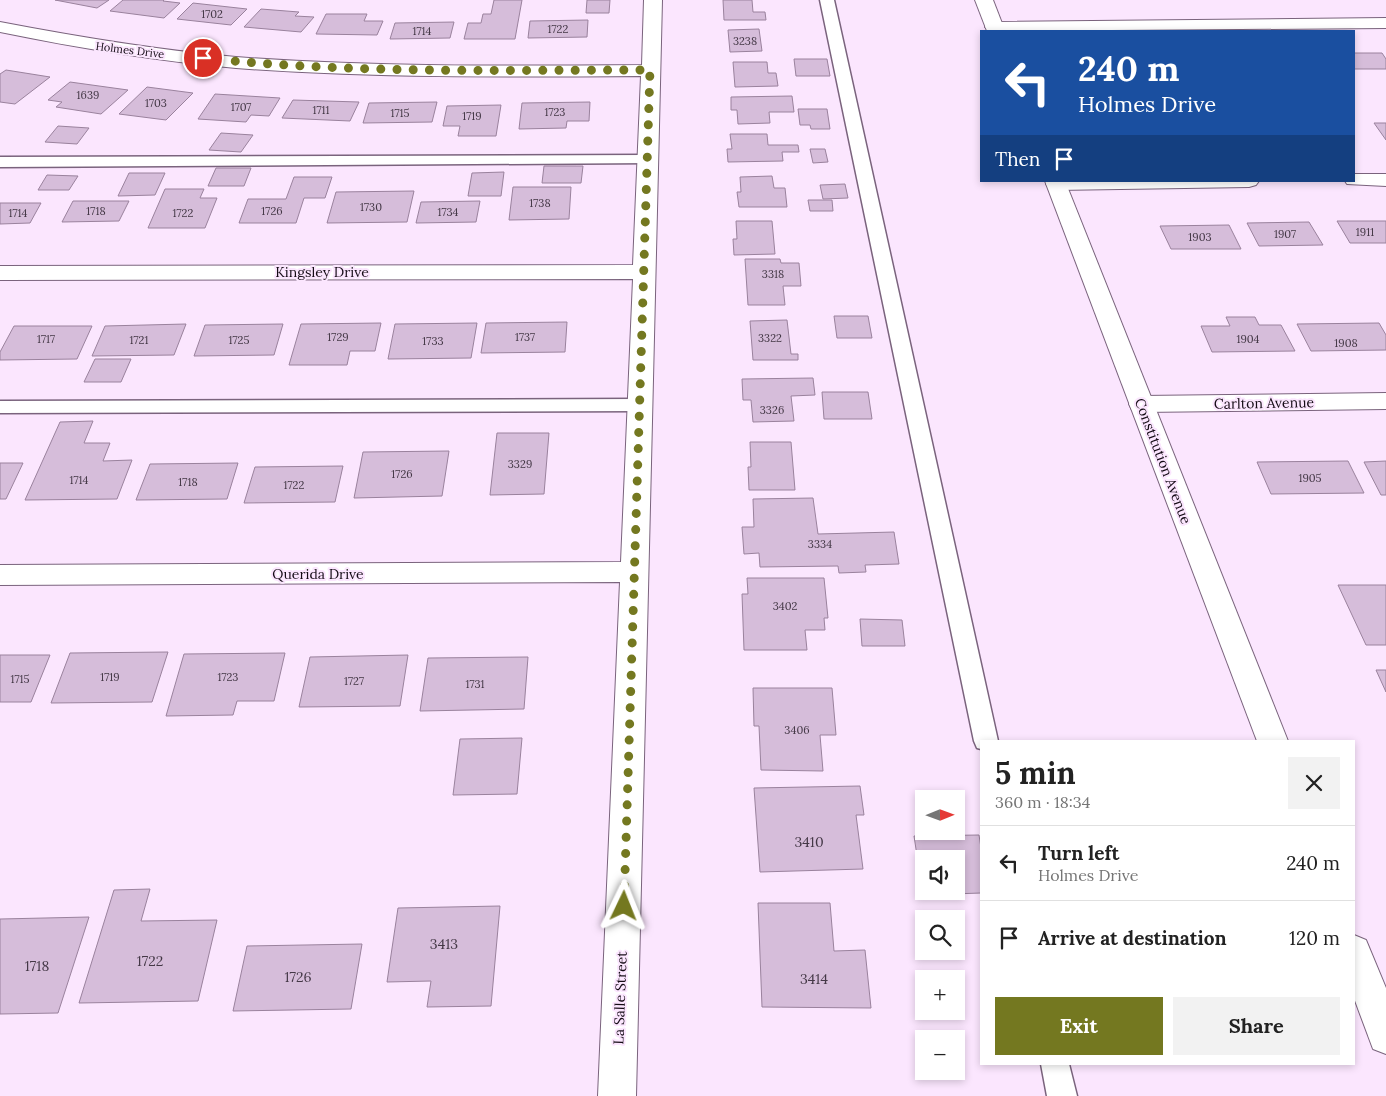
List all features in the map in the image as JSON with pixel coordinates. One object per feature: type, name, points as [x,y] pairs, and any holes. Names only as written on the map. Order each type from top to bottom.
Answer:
[{"type":"street","name":"La Salle Street","points":[[617,1096],[653,0]]},
{"type":"street","points":[[984,0],[995,29],[1386,23]]},
{"type":"street","name":"Holmes Drive","points":[[0,27],[115,48],[234,62],[384,69],[650,70]]},
{"type":"street","points":[[1355,180],[1386,180]]},
{"type":"street","points":[[1055,183],[1152,182]]},
{"type":"street","name":"Constitution Avenue","points":[[1055,183],[1273,740]]},
{"type":"street","name":"Kingsley Drive","points":[[0,273],[644,272]]},
{"type":"street","name":"Carlton Avenue","points":[[1141,404],[1386,401]]},
{"type":"street","name":"Querida Drive","points":[[0,575],[635,572]]},
{"type":"street","points":[[1355,954],[1386,1036]]},
{"type":"lane","points":[[827,0],[986,740]]},
{"type":"lane","points":[[0,162],[647,160]]},
{"type":"lane","points":[[0,407],[640,405]]},
{"type":"lane","points":[[1055,1065],[1062,1096]]},
{"type":"building","points":[[55,0],[109,0],[97,8]]},
{"type":"building","points":[[123,0],[164,0],[180,3],[164,18],[110,11]]},
{"type":"building","points":[[494,0],[522,0],[515,39],[464,39],[468,23],[481,23],[483,14],[491,14]]},
{"type":"building","points":[[587,0],[610,0],[609,13],[586,13]]},
{"type":"building","points":[[723,0],[752,0],[753,12],[765,12],[766,20],[724,20]]},
{"type":"building","points":[[193,3],[247,9],[231,25],[177,19]]},
{"type":"building","points":[[261,9],[299,12],[295,16],[314,17],[301,32],[244,27]]},
{"type":"building","points":[[326,14],[367,14],[364,21],[383,21],[377,35],[316,34]]},
{"type":"building","points":[[588,20],[587,37],[528,38],[530,21]]},
{"type":"building","points":[[454,22],[450,38],[390,39],[395,23]]},
{"type":"building","points":[[759,29],[762,51],[730,52],[728,30]]},
{"type":"building","points":[[1355,53],[1382,53],[1386,59],[1386,69],[1355,69]]},
{"type":"building","points":[[794,59],[827,59],[830,76],[796,76]]},
{"type":"building","points":[[733,62],[767,62],[768,73],[776,73],[778,86],[735,87]]},
{"type":"building","points":[[6,70],[50,77],[15,104],[0,102],[0,74]]},
{"type":"building","points":[[70,82],[128,90],[101,114],[56,107],[62,102],[48,100]]},
{"type":"building","points":[[147,87],[193,93],[166,120],[119,114]]},
{"type":"building","points":[[215,94],[280,98],[269,116],[251,115],[246,122],[198,119]]},
{"type":"building","points":[[792,96],[794,112],[769,112],[770,123],[738,124],[737,110],[731,110],[731,97]]},
{"type":"building","points":[[293,100],[359,102],[350,121],[282,118]]},
{"type":"building","points":[[437,102],[432,122],[363,123],[369,103]]},
{"type":"building","points":[[590,102],[589,121],[567,121],[566,128],[519,129],[522,103]]},
{"type":"building","points":[[501,105],[496,136],[458,136],[460,126],[443,126],[447,106]]},
{"type":"building","points":[[798,109],[827,109],[830,129],[811,129],[810,125],[800,125]]},
{"type":"building","points":[[1374,123],[1386,123],[1386,140]]},
{"type":"building","points":[[58,126],[89,128],[77,144],[45,142]]},
{"type":"building","points":[[221,133],[253,135],[241,152],[209,150]]},
{"type":"building","points":[[730,134],[767,134],[768,145],[798,145],[799,152],[782,152],[783,161],[728,162],[727,149],[732,149]]},
{"type":"building","points":[[810,149],[825,149],[828,162],[813,163]]},
{"type":"building","points":[[544,166],[583,166],[581,183],[542,183]]},
{"type":"building","points":[[216,168],[251,168],[244,186],[208,186]]},
{"type":"building","points":[[504,172],[501,196],[468,196],[472,173]]},
{"type":"building","points":[[129,173],[165,173],[155,195],[118,196]]},
{"type":"building","points":[[47,175],[78,176],[69,190],[38,190]]},
{"type":"building","points":[[772,176],[774,188],[785,188],[787,207],[739,207],[737,192],[741,192],[740,177]]},
{"type":"building","points":[[294,177],[332,177],[325,198],[304,198],[296,223],[239,223],[248,199],[286,199]]},
{"type":"building","points":[[845,184],[848,198],[823,199],[820,185]]},
{"type":"building","points":[[513,187],[571,187],[569,219],[509,220]]},
{"type":"building","points":[[165,189],[204,189],[200,198],[217,198],[205,228],[148,228]]},
{"type":"building","points":[[414,191],[407,222],[327,223],[336,192]]},
{"type":"building","points":[[808,200],[832,200],[833,211],[810,211]]},
{"type":"building","points":[[73,201],[129,201],[119,221],[62,222]]},
{"type":"building","points":[[480,201],[476,222],[416,223],[421,202]]},
{"type":"building","points":[[0,203],[41,203],[30,223],[0,224]]},
{"type":"building","points":[[736,221],[772,221],[775,254],[734,255],[733,239],[737,239]]},
{"type":"building","points":[[1337,221],[1386,221],[1386,243],[1350,243]]},
{"type":"building","points":[[1309,222],[1323,245],[1259,246],[1247,223]]},
{"type":"building","points":[[1229,225],[1241,249],[1171,249],[1160,226]]},
{"type":"building","points":[[745,259],[780,259],[781,263],[799,263],[801,286],[783,286],[785,305],[748,305]]},
{"type":"building","points":[[834,316],[868,316],[872,338],[837,338]]},
{"type":"building","points":[[1226,317],[1255,317],[1259,325],[1281,325],[1295,351],[1212,352],[1201,326],[1230,326]]},
{"type":"building","points":[[787,320],[791,354],[798,354],[798,360],[753,360],[750,321]]},
{"type":"building","points":[[567,322],[565,352],[481,353],[486,323]]},
{"type":"building","points":[[381,323],[375,351],[350,351],[347,365],[289,365],[301,324]]},
{"type":"building","points":[[477,323],[471,358],[388,359],[395,324]]},
{"type":"building","points":[[1379,323],[1386,335],[1386,350],[1311,351],[1297,324]]},
{"type":"building","points":[[186,324],[174,355],[92,356],[105,326]]},
{"type":"building","points":[[283,324],[274,355],[194,356],[205,325]]},
{"type":"building","points":[[14,326],[92,326],[77,359],[0,360],[0,352]]},
{"type":"building","points":[[95,359],[131,359],[121,382],[84,382]]},
{"type":"building","points":[[813,378],[815,395],[791,396],[794,421],[753,422],[751,400],[743,400],[742,379]]},
{"type":"building","points":[[822,392],[868,392],[872,419],[824,419]]},
{"type":"building","points":[[93,421],[84,443],[110,443],[103,461],[132,460],[117,499],[25,500],[60,422]]},
{"type":"building","points":[[497,433],[549,433],[544,494],[490,495]]},
{"type":"building","points":[[750,442],[791,442],[795,490],[749,490],[748,467],[751,467]]},
{"type":"building","points":[[449,451],[442,496],[354,498],[363,452]]},
{"type":"building","points":[[1348,461],[1364,493],[1271,494],[1257,462]]},
{"type":"building","points":[[1386,461],[1386,495],[1381,495],[1364,462]]},
{"type":"building","points":[[0,463],[23,463],[6,499],[0,499]]},
{"type":"building","points":[[238,463],[227,499],[136,500],[150,464]]},
{"type":"building","points":[[343,466],[335,502],[244,503],[255,467]]},
{"type":"building","points":[[813,498],[818,534],[894,532],[899,564],[865,565],[866,572],[839,573],[838,566],[760,567],[759,553],[744,554],[742,527],[754,527],[753,499]]},
{"type":"building","points":[[747,578],[824,578],[828,618],[824,618],[825,630],[805,630],[807,650],[744,650],[742,594],[748,594]]},
{"type":"building","points":[[1338,585],[1386,585],[1386,645],[1366,645]]},
{"type":"building","points":[[860,619],[902,620],[905,646],[862,646]]},
{"type":"building","points":[[168,652],[152,702],[51,703],[70,653]]},
{"type":"building","points":[[285,653],[274,701],[237,701],[233,715],[166,716],[184,654]]},
{"type":"building","points":[[0,655],[50,655],[31,702],[0,702]]},
{"type":"building","points":[[408,655],[400,706],[299,707],[310,657]]},
{"type":"building","points":[[528,657],[524,709],[420,711],[428,658]]},
{"type":"building","points":[[1376,670],[1386,670],[1386,692]]},
{"type":"building","points":[[753,688],[832,688],[836,735],[820,735],[823,771],[761,770],[759,726],[754,726]]},
{"type":"building","points":[[522,738],[517,794],[453,795],[460,739]]},
{"type":"building","points":[[860,786],[864,815],[856,815],[863,869],[760,872],[754,788]]},
{"type":"building","points":[[965,835],[979,835],[980,893],[965,894],[965,850],[916,850],[914,836],[915,840],[965,840]]},
{"type":"building","points":[[150,889],[141,921],[217,920],[198,1001],[79,1003],[114,890]]},
{"type":"building","points":[[758,903],[830,903],[834,951],[865,950],[871,1008],[762,1007]]},
{"type":"building","points":[[500,906],[491,1006],[427,1007],[431,981],[387,982],[398,908]]},
{"type":"building","points":[[89,917],[58,1013],[0,1014],[0,919]]},
{"type":"building","points":[[362,944],[351,1009],[233,1011],[247,946]]},
{"type":"route","points":[[203,58],[310,67],[384,69],[650,70],[624,906]]}]
